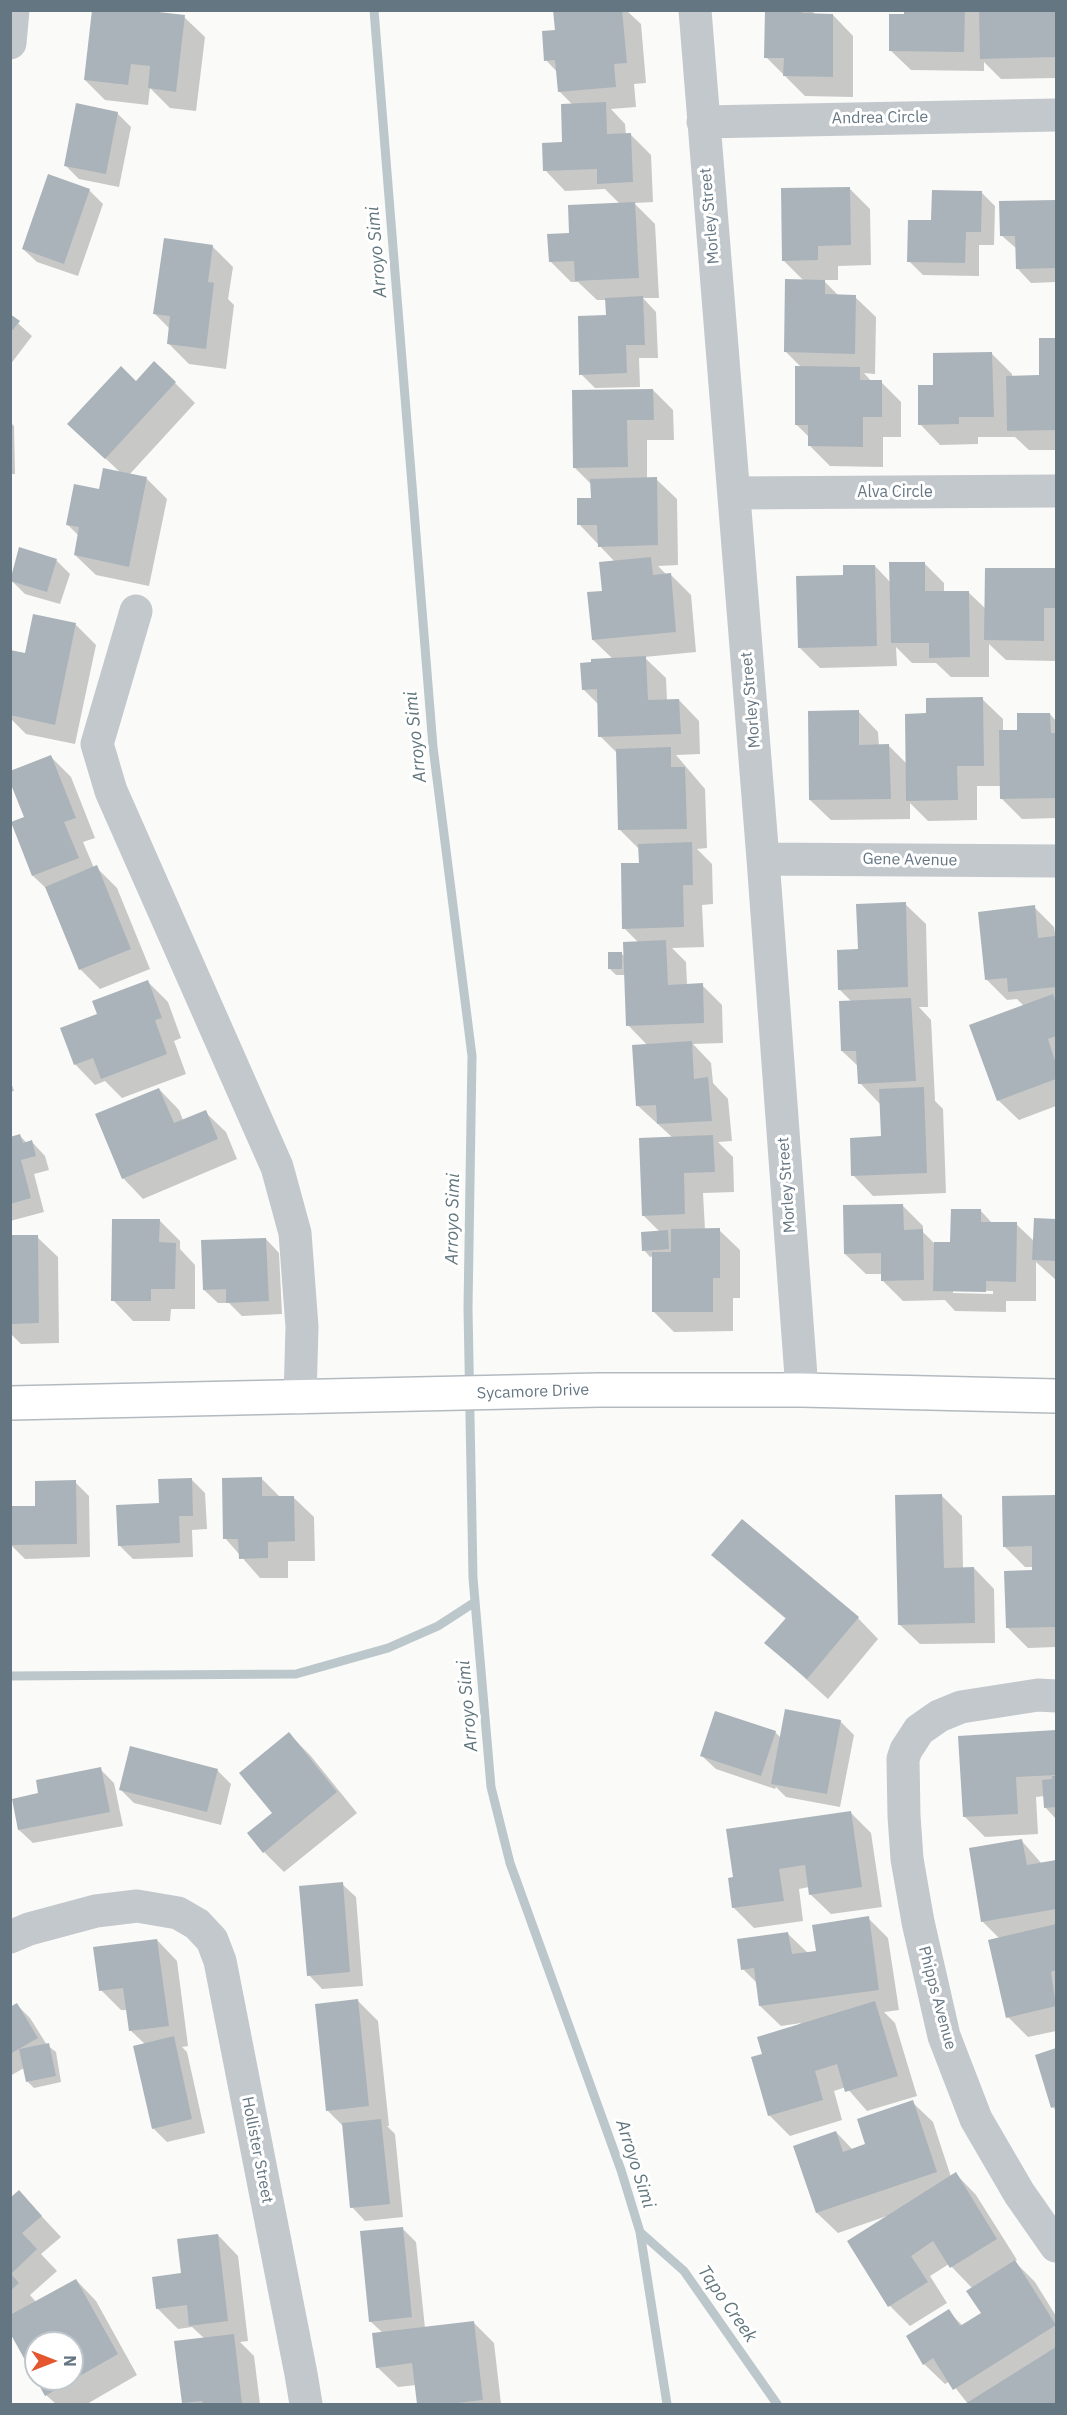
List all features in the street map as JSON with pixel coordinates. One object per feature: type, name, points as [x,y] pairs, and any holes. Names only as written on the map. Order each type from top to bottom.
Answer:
[{"type":"main road","name":"Sycamore Drive","points":[[10,1403],[582,1391],[802,1390],[1056,1396]]},
{"type":"street","points":[[10,43],[13,10]]},
{"type":"street","name":"Morley Street","points":[[695,10],[702,122],[763,859],[802,1390]]},
{"type":"street","name":"Andrea Circle","points":[[702,122],[1056,115]]},
{"type":"street","name":"Alva Circle","points":[[734,493],[1056,491]]},
{"type":"street","points":[[136,611],[97,744],[111,791],[277,1167],[283,1186],[295,1233],[302,1327],[300,1398]]},
{"type":"street","name":"Gene Avenue","points":[[763,859],[1056,861]]},
{"type":"street","name":"Phipps Avenue","points":[[1056,1696],[1038,1695],[961,1707],[939,1716],[919,1730],[903,1759],[907,1858],[918,1922],[944,2036],[976,2119],[1019,2193],[1056,2246]]},
{"type":"street","name":"Hollister Street","points":[[10,1937],[29,1929],[96,1911],[137,1906],[178,1913],[197,1924],[212,1940],[220,1961],[306,2404]]},
{"type":"building","points":[[92,10],[141,10],[185,15],[176,92],[148,88],[150,66],[131,64],[128,85],[84,80]]},
{"type":"building","points":[[553,10],[622,10],[627,63],[614,64],[616,87],[558,92],[555,60],[544,61],[542,31],[555,30]]},
{"type":"building","points":[[765,10],[802,10],[802,13],[833,14],[833,77],[783,76],[784,58],[764,58]]},
{"type":"building","points":[[904,10],[965,10],[964,52],[889,51],[889,14],[904,14]]},
{"type":"building","points":[[979,10],[1056,10],[1056,57],[980,59]]},
{"type":"building","points":[[606,102],[607,134],[631,133],[633,182],[597,184],[597,169],[543,171],[542,143],[562,142],[561,104]]},
{"type":"building","points":[[76,103],[118,112],[106,174],[64,166]]},
{"type":"building","points":[[48,174],[90,189],[64,264],[22,249]]},
{"type":"building","points":[[850,187],[851,245],[818,246],[818,260],[782,261],[781,188]]},
{"type":"building","points":[[932,190],[982,191],[981,232],[966,232],[965,263],[907,262],[908,220],[931,220]]},
{"type":"building","points":[[1056,200],[1056,268],[1016,269],[1015,236],[1000,236],[999,201]]},
{"type":"building","points":[[635,202],[639,278],[575,281],[574,261],[549,262],[547,234],[569,233],[568,205]]},
{"type":"building","points":[[164,238],[213,245],[208,282],[214,283],[206,349],[167,344],[170,316],[153,314]]},
{"type":"building","points":[[785,279],[825,280],[825,294],[856,295],[855,354],[784,352]]},
{"type":"building","points":[[643,296],[645,345],[626,345],[627,373],[579,375],[578,316],[606,315],[605,298]]},
{"type":"building","points":[[10,314],[20,321],[10,333]]},
{"type":"building","points":[[1039,338],[1056,338],[1056,430],[1007,431],[1006,376],[1039,375]]},
{"type":"building","points":[[992,352],[994,417],[959,417],[959,424],[918,425],[918,385],[933,385],[933,353]]},
{"type":"building","points":[[154,361],[176,382],[105,459],[67,424],[121,366],[136,381]]},
{"type":"building","points":[[795,366],[860,367],[860,380],[882,380],[882,417],[863,417],[863,447],[808,446],[808,425],[795,425]]},
{"type":"building","points":[[653,389],[654,420],[627,420],[628,467],[573,468],[572,390]]},
{"type":"building","points":[[103,468],[147,477],[129,567],[74,555],[79,527],[66,525],[74,484],[99,489]]},
{"type":"building","points":[[657,477],[658,545],[598,547],[597,525],[577,525],[577,498],[591,498],[590,479]]},
{"type":"building","points":[[19,547],[57,559],[47,592],[10,581]]},
{"type":"building","points":[[651,557],[653,575],[671,573],[676,632],[592,640],[587,592],[602,591],[599,562]]},
{"type":"building","points":[[889,562],[925,562],[925,591],[969,591],[970,657],[929,658],[929,643],[891,643]]},
{"type":"building","points":[[843,565],[875,565],[877,646],[798,648],[796,576],[843,575]]},
{"type":"building","points":[[985,568],[1056,568],[1056,608],[1044,608],[1044,641],[984,640]]},
{"type":"building","points":[[33,614],[76,623],[55,725],[10,715],[10,650],[25,653]]},
{"type":"building","points":[[646,656],[648,700],[679,699],[681,734],[598,737],[597,689],[582,690],[580,663],[591,662],[591,659]]},
{"type":"building","points":[[983,697],[984,766],[957,766],[958,800],[906,801],[905,714],[926,713],[926,698]]},
{"type":"building","points":[[859,710],[859,745],[889,744],[891,799],[809,800],[808,711]]},
{"type":"building","points":[[1017,713],[1050,713],[1051,733],[1056,733],[1056,798],[1000,799],[999,730],[1017,730]]},
{"type":"building","points":[[671,747],[671,767],[685,767],[687,829],[618,830],[616,749]]},
{"type":"building","points":[[51,755],[76,818],[64,822],[79,858],[32,876],[11,822],[24,817],[10,782],[10,771]]},
{"type":"building","points":[[692,842],[693,885],[683,885],[684,927],[622,929],[621,863],[639,863],[638,844]]},
{"type":"building","points":[[97,865],[131,949],[79,970],[45,887]]},
{"type":"building","points":[[906,902],[908,987],[838,990],[837,950],[858,949],[856,904]]},
{"type":"building","points":[[1035,905],[1038,938],[1055,936],[1056,987],[1008,992],[1007,978],[985,980],[978,912]]},
{"type":"building","points":[[666,940],[668,985],[703,983],[704,1023],[626,1026],[623,942]]},
{"type":"building","points":[[608,952],[622,952],[622,969],[608,969]]},
{"type":"building","points":[[148,980],[162,1018],[155,1020],[167,1054],[101,1079],[93,1058],[74,1065],[60,1028],[97,1014],[92,1001]]},
{"type":"building","points":[[1053,994],[1056,1003],[1056,1036],[1048,1039],[1056,1064],[1056,1079],[997,1101],[969,1025]]},
{"type":"building","points":[[911,998],[916,1081],[858,1084],[856,1051],[841,1051],[839,1001]]},
{"type":"building","points":[[692,1041],[694,1079],[708,1077],[712,1121],[657,1124],[656,1105],[636,1106],[632,1045]]},
{"type":"building","points":[[924,1087],[927,1173],[851,1176],[850,1138],[881,1136],[879,1089]]},
{"type":"building","points":[[159,1088],[174,1123],[206,1110],[218,1139],[122,1179],[95,1114]]},
{"type":"building","points":[[20,1134],[23,1143],[32,1140],[36,1156],[21,1160],[31,1198],[10,1204],[10,1137]]},
{"type":"building","points":[[713,1135],[715,1172],[684,1173],[685,1214],[642,1216],[639,1138]]},
{"type":"building","points":[[903,1204],[904,1230],[923,1229],[924,1280],[881,1281],[881,1253],[844,1254],[843,1205]]},
{"type":"building","points":[[951,1209],[981,1209],[981,1222],[1017,1222],[1016,1282],[986,1281],[986,1292],[933,1291],[934,1242],[950,1242]]},
{"type":"building","points":[[1034,1218],[1056,1219],[1056,1261],[1032,1260]]},
{"type":"building","points":[[112,1219],[160,1219],[159,1242],[176,1243],[175,1289],[151,1289],[151,1301],[111,1301]]},
{"type":"building","points":[[720,1228],[720,1278],[713,1278],[713,1312],[652,1312],[652,1252],[671,1252],[671,1229]]},
{"type":"building","points":[[668,1230],[669,1249],[642,1251],[641,1232]]},
{"type":"building","points":[[10,1235],[38,1235],[39,1323],[10,1324]]},
{"type":"building","points":[[266,1238],[269,1301],[226,1303],[226,1289],[203,1290],[201,1240]]},
{"type":"building","points":[[262,1477],[262,1496],[294,1496],[295,1541],[268,1542],[268,1558],[239,1559],[238,1539],[223,1539],[222,1478]]},
{"type":"building","points":[[192,1478],[193,1516],[179,1516],[180,1543],[118,1546],[116,1505],[159,1503],[158,1479]]},
{"type":"building","points":[[76,1480],[77,1544],[10,1545],[10,1506],[35,1506],[35,1481]]},
{"type":"building","points":[[942,1494],[944,1568],[974,1567],[975,1623],[898,1625],[895,1495]]},
{"type":"building","points":[[1056,1495],[1056,1627],[1006,1628],[1004,1571],[1032,1570],[1032,1546],[1003,1547],[1002,1496]]},
{"type":"building","points":[[742,1519],[859,1617],[807,1679],[764,1643],[786,1618],[711,1555]]},
{"type":"building","points":[[785,1709],[841,1720],[827,1794],[771,1784]]},
{"type":"building","points":[[715,1711],[776,1731],[761,1776],[700,1756]]},
{"type":"building","points":[[1056,1730],[1056,1775],[1016,1777],[1018,1814],[963,1817],[958,1736]]},
{"type":"building","points":[[289,1732],[337,1792],[263,1853],[247,1833],[272,1813],[239,1773]]},
{"type":"building","points":[[130,1746],[218,1769],[207,1812],[119,1790]]},
{"type":"building","points":[[101,1767],[110,1812],[18,1830],[12,1799],[38,1793],[36,1780]]},
{"type":"building","points":[[1052,1776],[1056,1776],[1056,1807],[1044,1808],[1042,1780],[1052,1779]]},
{"type":"building","points":[[851,1811],[862,1887],[809,1895],[805,1865],[779,1869],[784,1901],[732,1908],[728,1878],[733,1877],[726,1829]]},
{"type":"building","points":[[1022,1839],[1027,1865],[1056,1860],[1056,1909],[981,1922],[969,1848]]},
{"type":"building","points":[[343,1882],[350,1972],[307,1976],[299,1886]]},
{"type":"building","points":[[869,1916],[879,1990],[759,2006],[754,1968],[741,1970],[737,1939],[788,1932],[792,1954],[816,1951],[812,1925]]},
{"type":"building","points":[[1056,1924],[1056,1970],[1051,1972],[1056,2006],[1006,2018],[988,1940]]},
{"type":"building","points":[[157,1939],[169,2026],[129,2031],[123,1988],[99,1991],[93,1947]]},
{"type":"building","points":[[358,1999],[369,2106],[326,2111],[315,2004]]},
{"type":"building","points":[[875,2001],[898,2076],[845,2092],[837,2064],[815,2071],[823,2100],[768,2116],[751,2057],[762,2054],[757,2037]]},
{"type":"building","points":[[17,2003],[38,2038],[10,2054],[10,2007]]},
{"type":"building","points":[[174,2036],[192,2119],[152,2129],[133,2046]]},
{"type":"building","points":[[49,2043],[56,2076],[26,2082],[19,2049]]},
{"type":"building","points":[[1056,2048],[1056,2106],[1051,2108],[1035,2055]]},
{"type":"building","points":[[913,2100],[937,2172],[816,2213],[793,2146],[836,2131],[843,2152],[865,2144],[857,2119]]},
{"type":"building","points":[[381,2119],[390,2204],[350,2208],[342,2123]]},
{"type":"building","points":[[956,2172],[997,2239],[950,2268],[933,2241],[911,2256],[928,2282],[888,2307],[847,2241]]},
{"type":"building","points":[[19,2190],[42,2216],[22,2233],[37,2249],[11,2274],[19,2283],[10,2291],[10,2198]]},
{"type":"building","points":[[403,2227],[412,2317],[369,2322],[360,2231]]},
{"type":"building","points":[[218,2234],[228,2321],[189,2326],[187,2305],[156,2309],[152,2277],[181,2273],[177,2239]]},
{"type":"building","points":[[1015,2260],[1056,2325],[953,2390],[933,2358],[923,2365],[906,2336],[949,2309],[960,2326],[981,2313],[966,2291]]},
{"type":"building","points":[[76,2279],[118,2354],[84,2374],[84,2331],[24,2331],[24,2358],[10,2333],[10,2315]]},
{"type":"building","points":[[474,2321],[483,2400],[448,2404],[417,2404],[412,2363],[376,2368],[372,2333]]},
{"type":"building","points":[[234,2334],[242,2404],[203,2404],[202,2401],[182,2403],[174,2341]]},
{"type":"building","points":[[1056,2347],[1056,2404],[965,2404]]},
{"type":"building","points":[[42,2391],[54,2391],[45,2396]]},
{"type":"waterway","name":"Arroyo Simi","points":[[374,10],[433,747],[472,1056],[468,1308],[473,1578],[491,1787],[510,1863],[621,2170],[640,2232],[667,2404]]},
{"type":"waterway","points":[[10,1676],[296,1674],[388,1648],[438,1626],[475,1602]]},
{"type":"waterway","name":"Tapo Creek","points":[[640,2232],[684,2271],[777,2404]]}]
